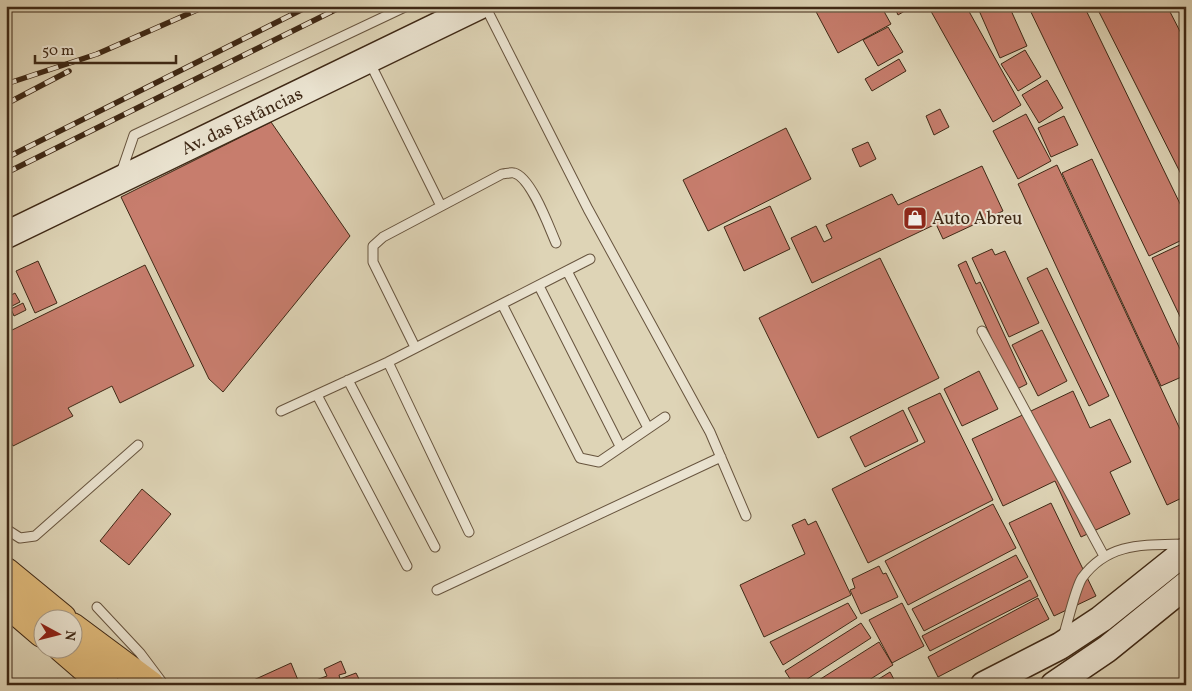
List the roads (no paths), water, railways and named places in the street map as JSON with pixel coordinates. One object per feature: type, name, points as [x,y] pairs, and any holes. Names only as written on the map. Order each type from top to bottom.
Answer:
[{"type":"highway","points":[[6,572],[50,608]]},
{"type":"highway","points":[[6,602],[32,624]]},
{"type":"highway","points":[[82,634],[150,685]]},
{"type":"highway","points":[[74,658],[105,685]]},
{"type":"street","name":"Av. das Estâncias","points":[[6,235],[479,6]]},
{"type":"street","points":[[984,685],[1060,646],[1101,619],[1186,551]]},
{"type":"street","points":[[1054,685],[1107,649],[1186,585]]},
{"type":"lane","points":[[118,180],[134,135],[406,6]]},
{"type":"lane","points":[[485,6],[588,209],[706,424],[746,516]]},
{"type":"lane","points":[[368,59],[441,206]]},
{"type":"lane","points":[[415,347],[372,262],[373,246],[383,237],[502,174],[513,172],[524,178],[542,211],[556,243]]},
{"type":"lane","points":[[281,411],[388,362],[590,259]]},
{"type":"lane","points":[[566,271],[648,428]]},
{"type":"lane","points":[[538,286],[620,446]]},
{"type":"lane","points":[[502,304],[580,458],[599,462],[665,417]]},
{"type":"lane","points":[[982,331],[1104,556]]},
{"type":"lane","points":[[388,362],[469,532]]},
{"type":"lane","points":[[348,380],[435,547]]},
{"type":"lane","points":[[317,394],[407,566]]},
{"type":"lane","points":[[6,529],[20,538],[35,536],[138,446]]},
{"type":"lane","points":[[437,590],[721,457]]},
{"type":"lane","points":[[1060,646],[1082,579],[1104,556],[1133,545],[1186,544]]},
{"type":"lane","points":[[96,607],[140,653],[164,685]]},
{"type":"railway","points":[[6,84],[97,54],[206,6]]},
{"type":"railway","points":[[6,158],[309,6]]},
{"type":"railway","points":[[6,173],[343,6]]},
{"type":"railway","points":[[6,104],[69,71]]},
{"type":"place","name":"Auto Abreu","points":[[915,218]]}]
